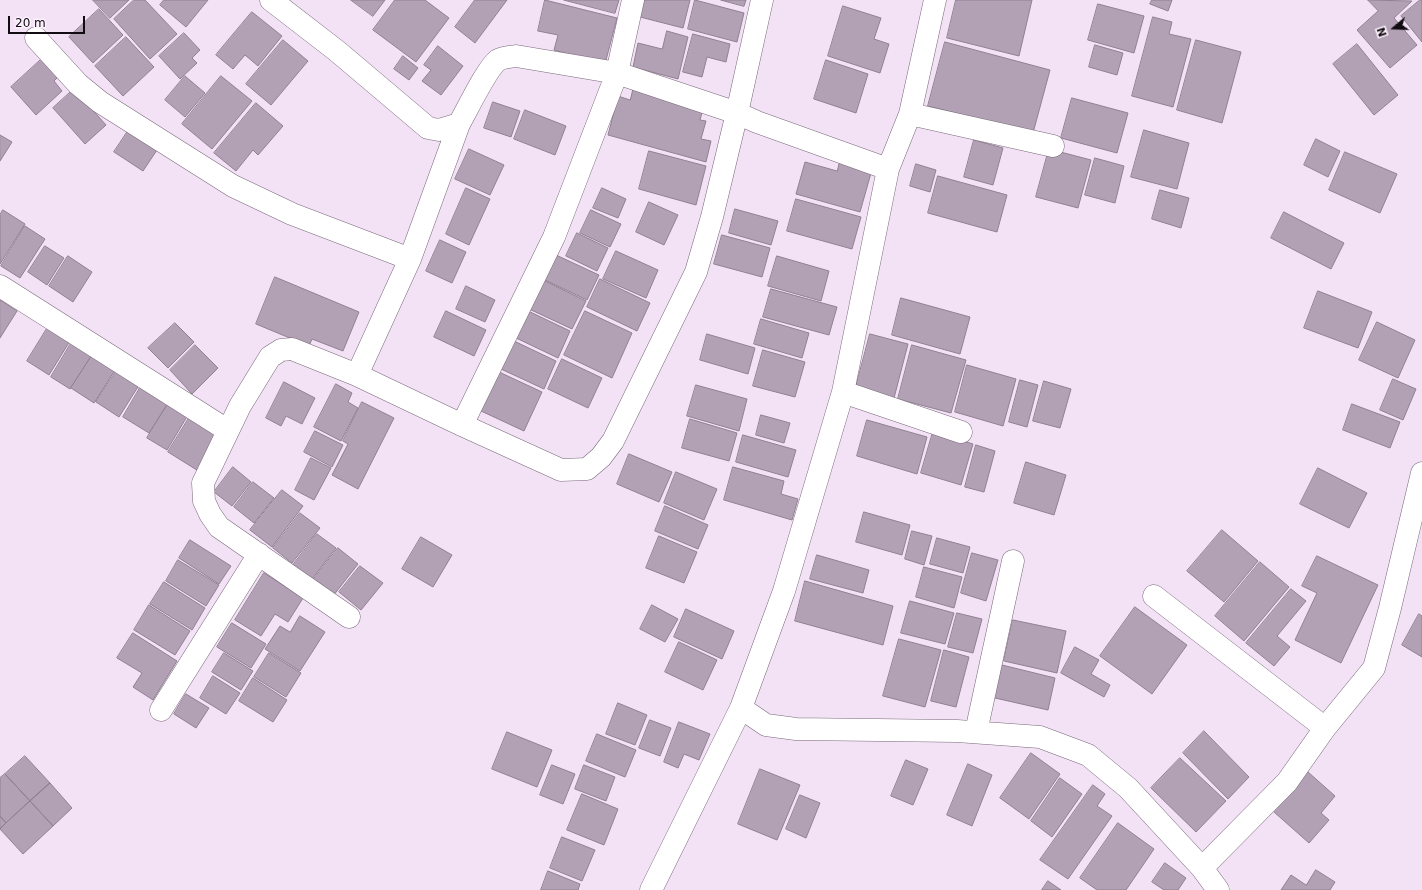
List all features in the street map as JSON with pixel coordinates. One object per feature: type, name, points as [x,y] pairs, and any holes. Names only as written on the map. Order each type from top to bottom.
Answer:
[{"type":"street","points":[[271,0],[337,51],[428,128],[439,130],[459,124]]},
{"type":"street","points":[[462,425],[554,238],[617,73],[633,0]]},
{"type":"street","points":[[349,617],[219,527],[210,514],[204,501],[203,483],[227,430],[270,357],[281,350],[292,349],[357,375],[561,470],[587,469],[601,457],[612,442],[696,272],[712,217],[762,0]]},
{"type":"street","points":[[651,890],[741,708],[784,591],[843,392],[888,169],[910,114],[935,0]]},
{"type":"street","points":[[36,38],[78,84],[100,102],[233,186],[292,214],[410,259]]},
{"type":"street","points":[[357,375],[410,259],[459,124],[490,70],[497,61],[505,57],[516,56],[617,73],[737,113],[757,122],[888,169]]},
{"type":"street","points":[[910,114],[1053,146]]},
{"type":"street","points":[[0,286],[227,430]]},
{"type":"street","points":[[843,392],[961,432]]},
{"type":"street","points":[[1202,868],[1287,782],[1325,728],[1374,668],[1422,473]]},
{"type":"street","points":[[161,710],[259,554]]},
{"type":"street","points":[[976,732],[1013,561]]},
{"type":"street","points":[[1154,596],[1325,728]]},
{"type":"street","points":[[741,708],[766,725],[796,729],[976,732],[1040,737],[1088,755],[1128,788],[1202,868],[1214,889]]},
{"type":"building","points":[[93,0],[129,0],[110,18]]},
{"type":"building","points":[[134,0],[145,0],[177,34],[150,59],[114,19]]},
{"type":"building","points":[[164,0],[208,0],[186,27],[160,5]]},
{"type":"building","points":[[351,0],[385,0],[373,16]]},
{"type":"building","points":[[395,0],[425,0],[449,18],[416,62],[373,30]]},
{"type":"building","points":[[475,0],[507,0],[475,43],[455,27]]},
{"type":"building","points":[[545,0],[617,18],[605,64],[554,50],[558,35],[538,31]]},
{"type":"building","points":[[564,0],[619,0],[615,13]]},
{"type":"building","points":[[644,0],[690,0],[683,28],[640,17]]},
{"type":"building","points":[[695,0],[744,13],[737,42],[688,29]]},
{"type":"building","points":[[721,0],[746,0],[744,6]]},
{"type":"building","points":[[956,0],[1032,0],[1019,56],[947,38]]},
{"type":"building","points":[[1152,0],[1172,0],[1168,11],[1150,4]]},
{"type":"building","points":[[1368,0],[1412,1],[1394,18],[1417,45],[1390,68],[1357,30],[1378,11]]},
{"type":"building","points":[[1420,0],[1422,0],[1422,42],[1401,16]]},
{"type":"building","points":[[1098,4],[1144,16],[1134,53],[1088,40]]},
{"type":"building","points":[[843,6],[881,18],[874,39],[889,44],[880,73],[828,56]]},
{"type":"building","points":[[99,9],[123,35],[93,63],[69,37]]},
{"type":"building","points":[[252,12],[282,36],[258,66],[245,55],[233,69],[216,55]]},
{"type":"building","points":[[1153,17],[1172,22],[1169,34],[1191,39],[1173,107],[1132,96]]},
{"type":"building","points":[[667,31],[688,37],[678,79],[633,67],[638,43],[662,49]]},
{"type":"building","points":[[184,33],[200,50],[192,58],[197,63],[180,79],[159,56]]},
{"type":"building","points":[[693,34],[730,44],[726,62],[707,57],[702,77],[683,72]]},
{"type":"building","points":[[126,37],[154,67],[123,96],[95,66]]},
{"type":"building","points":[[283,40],[308,61],[271,105],[246,84]]},
{"type":"building","points":[[1196,40],[1241,52],[1222,123],[1177,110]]},
{"type":"building","points":[[945,42],[1050,70],[1033,133],[928,106]]},
{"type":"building","points":[[1357,44],[1398,95],[1374,115],[1333,64]]},
{"type":"building","points":[[1095,45],[1123,53],[1117,75],[1089,67]]},
{"type":"building","points":[[438,46],[463,66],[441,95],[422,81],[431,70],[424,65]]},
{"type":"building","points":[[46,55],[62,73],[54,81],[62,91],[36,115],[11,87]]},
{"type":"building","points":[[403,56],[418,68],[409,80],[394,69]]},
{"type":"building","points":[[826,60],[868,74],[856,113],[814,99]]},
{"type":"building","points":[[185,76],[205,93],[185,117],[165,100]]},
{"type":"building","points":[[221,76],[252,101],[212,149],[182,124]]},
{"type":"building","points":[[634,86],[704,105],[700,120],[706,121],[701,139],[711,141],[706,162],[608,135],[618,96],[630,100]]},
{"type":"building","points":[[74,89],[106,125],[85,144],[53,108]]},
{"type":"building","points":[[1072,98],[1128,113],[1117,153],[1061,138]]},
{"type":"building","points":[[493,102],[520,111],[511,137],[484,128]]},
{"type":"building","points":[[256,103],[283,126],[258,155],[253,150],[236,171],[214,153]]},
{"type":"building","points":[[525,110],[566,126],[555,155],[514,139]]},
{"type":"building","points":[[132,125],[161,144],[143,171],[114,152]]},
{"type":"building","points":[[1144,130],[1189,143],[1177,189],[1131,177]]},
{"type":"building","points":[[0,135],[12,142],[0,161]]},
{"type":"building","points":[[1316,139],[1340,151],[1328,177],[1304,165]]},
{"type":"building","points":[[974,140],[1003,148],[993,185],[964,177]]},
{"type":"building","points":[[469,149],[504,165],[490,195],[455,179]]},
{"type":"building","points":[[1049,149],[1091,160],[1078,208],[1036,197]]},
{"type":"building","points":[[649,151],[706,166],[696,205],[639,189]]},
{"type":"building","points":[[1345,152],[1397,174],[1380,213],[1329,190]]},
{"type":"building","points":[[841,157],[873,166],[860,212],[796,194],[805,162],[837,171]]},
{"type":"building","points":[[1095,158],[1124,166],[1115,203],[1085,195]]},
{"type":"building","points":[[916,164],[936,170],[930,192],[910,186]]},
{"type":"building","points":[[938,176],[1007,195],[997,232],[928,213]]},
{"type":"building","points":[[466,188],[490,199],[469,245],[446,234]]},
{"type":"building","points":[[602,188],[626,199],[618,218],[593,208]]},
{"type":"building","points":[[1160,190],[1189,198],[1181,228],[1152,219]]},
{"type":"building","points":[[796,199],[861,217],[852,249],[787,231]]},
{"type":"building","points":[[649,202],[678,215],[664,245],[636,232]]},
{"type":"building","points":[[735,209],[778,221],[771,245],[729,233]]},
{"type":"building","points":[[3,210],[25,224],[0,264],[0,215]]},
{"type":"building","points":[[591,210],[621,224],[610,247],[580,233]]},
{"type":"building","points":[[1284,212],[1344,243],[1331,269],[1271,238]]},
{"type":"building","points":[[25,226],[45,239],[20,278],[1,266]]},
{"type":"building","points":[[577,233],[608,248],[597,271],[566,256]]},
{"type":"building","points":[[722,235],[770,248],[762,277],[714,264]]},
{"type":"building","points":[[440,240],[466,252],[452,283],[426,271]]},
{"type":"building","points":[[45,246],[64,258],[47,285],[28,272]]},
{"type":"building","points":[[616,251],[658,270],[646,298],[603,279]]},
{"type":"building","points":[[556,255],[599,275],[587,300],[545,280]]},
{"type":"building","points":[[68,256],[92,272],[73,302],[49,286]]},
{"type":"building","points":[[777,256],[829,271],[821,301],[768,286]]},
{"type":"building","points":[[275,277],[359,312],[343,351],[312,339],[309,346],[256,324]]},
{"type":"building","points":[[541,279],[586,301],[572,329],[527,308]]},
{"type":"building","points":[[600,279],[650,303],[637,331],[587,307]]},
{"type":"building","points":[[466,286],[495,300],[485,322],[456,309]]},
{"type":"building","points":[[771,289],[837,307],[829,335],[763,317]]},
{"type":"building","points":[[1318,291],[1372,312],[1358,348],[1304,328]]},
{"type":"building","points":[[901,298],[970,317],[960,354],[892,335]]},
{"type":"building","points":[[0,300],[17,311],[0,338]]},
{"type":"building","points":[[526,310],[570,331],[558,358],[514,337]]},
{"type":"building","points":[[446,311],[486,330],[474,356],[434,337]]},
{"type":"building","points":[[585,311],[632,333],[612,378],[564,355]]},
{"type":"building","points":[[761,319],[809,333],[802,358],[754,344]]},
{"type":"building","points":[[1377,322],[1415,340],[1398,378],[1359,360]]},
{"type":"building","points":[[175,323],[194,342],[168,368],[148,348]]},
{"type":"building","points":[[48,327],[70,341],[49,375],[27,361]]},
{"type":"building","points":[[707,334],[755,348],[748,374],[700,360]]},
{"type":"building","points":[[870,334],[908,344],[894,398],[856,387]]},
{"type":"building","points":[[73,340],[93,353],[70,389],[51,377]]},
{"type":"building","points":[[514,341],[556,361],[544,389],[501,369]]},
{"type":"building","points":[[195,345],[218,368],[192,394],[170,370]]},
{"type":"building","points":[[912,345],[966,360],[951,413],[898,399]]},
{"type":"building","points":[[763,350],[805,362],[795,397],[753,386]]},
{"type":"building","points":[[94,353],[117,367],[94,403],[71,388]]},
{"type":"building","points":[[562,359],[602,378],[588,408],[548,389]]},
{"type":"building","points":[[967,365],[1016,379],[1003,426],[955,412]]},
{"type":"building","points":[[119,367],[141,382],[119,417],[96,402]]},
{"type":"building","points":[[499,372],[542,392],[524,431],[481,411]]},
{"type":"building","points":[[1393,379],[1416,389],[1403,420],[1380,410]]},
{"type":"building","points":[[1020,380],[1038,385],[1027,427],[1009,422]]},
{"type":"building","points":[[144,381],[171,398],[149,433],[123,417]]},
{"type":"building","points":[[1044,381],[1071,389],[1060,428],[1033,421]]},
{"type":"building","points":[[284,382],[315,398],[302,424],[286,416],[281,426],[266,418]]},
{"type":"building","points":[[336,384],[352,393],[348,402],[358,408],[341,441],[314,427]]},
{"type":"building","points":[[696,385],[747,399],[739,431],[687,416]]},
{"type":"building","points":[[362,402],[394,418],[358,489],[332,475],[348,444],[343,441]]},
{"type":"building","points":[[169,403],[188,415],[167,450],[147,438]]},
{"type":"building","points":[[1352,404],[1400,422],[1390,448],[1343,430]]},
{"type":"building","points":[[761,415],[790,423],[784,443],[756,435]]},
{"type":"building","points":[[189,418],[221,438],[200,472],[168,452]]},
{"type":"building","points":[[690,419],[737,433],[729,461],[682,448]]},
{"type":"building","points":[[867,420],[927,437],[917,474],[857,456]]},
{"type":"building","points":[[315,431],[343,445],[332,467],[304,452]]},
{"type":"building","points":[[933,432],[973,444],[961,485],[921,473]]},
{"type":"building","points":[[743,435],[796,450],[788,477],[736,462]]},
{"type":"building","points":[[976,445],[995,451],[984,492],[965,487]]},
{"type":"building","points":[[629,454],[672,472],[659,502],[617,484]]},
{"type":"building","points":[[311,458],[331,468],[314,500],[295,490]]},
{"type":"building","points":[[1026,462],[1066,475],[1054,515],[1014,503]]},
{"type":"building","points":[[233,467],[251,482],[232,506],[214,492]]},
{"type":"building","points":[[733,467],[784,481],[781,494],[798,499],[792,520],[724,500]]},
{"type":"building","points":[[1318,468],[1367,493],[1349,528],[1300,504]]},
{"type":"building","points":[[676,472],[717,489],[704,520],[664,503]]},
{"type":"building","points":[[253,482],[274,498],[254,523],[234,507]]},
{"type":"building","points":[[282,490],[303,506],[272,547],[250,530]]},
{"type":"building","points":[[665,506],[708,525],[698,549],[655,531]]},
{"type":"building","points":[[864,512],[910,525],[902,555],[856,542]]},
{"type":"building","points":[[300,513],[320,528],[292,563],[273,548]]},
{"type":"building","points":[[1222,530],[1258,561],[1224,602],[1187,571]]},
{"type":"building","points":[[912,531],[932,536],[924,565],[905,559]]},
{"type":"building","points":[[317,534],[336,548],[312,579],[293,565]]},
{"type":"building","points":[[659,536],[697,552],[684,583],[646,568]]},
{"type":"building","points":[[421,537],[452,555],[433,587],[402,569]]},
{"type":"building","points":[[937,538],[970,547],[963,573],[930,564]]},
{"type":"building","points":[[190,540],[231,566],[219,584],[179,558]]},
{"type":"building","points":[[338,548],[358,564],[333,596],[313,580]]},
{"type":"building","points":[[972,553],[998,560],[986,601],[961,593]]},
{"type":"building","points":[[817,555],[869,570],[863,593],[810,579]]},
{"type":"building","points":[[1317,556],[1378,585],[1341,663],[1295,640],[1317,593],[1302,586]]},
{"type":"building","points":[[178,560],[219,585],[206,606],[166,581]]},
{"type":"building","points":[[1260,562],[1289,587],[1244,641],[1215,616]]},
{"type":"building","points":[[360,566],[383,583],[361,610],[339,592]]},
{"type":"building","points":[[924,567],[962,577],[954,608],[916,597]]},
{"type":"building","points":[[264,573],[303,598],[288,622],[275,614],[261,636],[235,620]]},
{"type":"building","points":[[805,581],[893,606],[883,645],[795,621]]},
{"type":"building","points":[[164,582],[205,608],[192,630],[150,604]]},
{"type":"building","points":[[1291,589],[1306,601],[1277,636],[1290,647],[1274,666],[1246,643]]},
{"type":"building","points":[[910,601],[954,613],[945,644],[901,633]]},
{"type":"building","points":[[149,605],[190,631],[175,655],[134,630]]},
{"type":"building","points":[[652,605],[678,619],[665,642],[640,629]]},
{"type":"building","points":[[1135,607],[1187,645],[1152,694],[1100,656]]},
{"type":"building","points":[[686,609],[734,631],[722,659],[674,637]]},
{"type":"building","points":[[957,613],[982,619],[973,653],[948,647]]},
{"type":"building","points":[[1419,614],[1422,616],[1422,657],[1402,645]]},
{"type":"building","points":[[300,616],[325,632],[300,671],[265,649],[280,626],[290,632]]},
{"type":"building","points":[[1013,620],[1066,631],[1057,673],[1004,661]]},
{"type":"building","points":[[232,623],[266,644],[251,668],[217,647]]},
{"type":"building","points":[[133,633],[177,661],[153,700],[133,687],[142,673],[117,658]]},
{"type":"building","points":[[899,639],[941,650],[925,707],[883,696]]},
{"type":"building","points":[[679,642],[717,660],[703,690],[665,672]]},
{"type":"building","points":[[1075,647],[1099,660],[1091,674],[1110,685],[1104,697],[1061,673]]},
{"type":"building","points":[[944,650],[969,657],[956,707],[931,701]]},
{"type":"building","points":[[224,653],[253,671],[241,690],[212,672]]},
{"type":"building","points":[[269,653],[301,673],[286,697],[254,677]]},
{"type":"building","points":[[1002,665],[1055,678],[1048,710],[995,698]]},
{"type":"building","points":[[213,676],[240,693],[226,714],[200,698]]},
{"type":"building","points":[[253,678],[287,700],[273,722],[239,701]]},
{"type":"building","points":[[186,694],[209,708],[196,728],[174,714]]},
{"type":"building","points":[[618,703],[647,715],[635,745],[606,734]]},
{"type":"building","points":[[650,720],[671,728],[660,756],[639,748]]},
{"type":"building","points":[[679,722],[710,734],[699,760],[684,754],[678,768],[664,762]]},
{"type":"building","points":[[1204,731],[1249,777],[1228,799],[1183,753]]},
{"type":"building","points":[[507,732],[552,750],[537,787],[492,769]]},
{"type":"building","points":[[597,734],[636,750],[625,777],[586,761]]},
{"type":"building","points":[[1031,753],[1060,774],[1029,819],[1000,798]]},
{"type":"building","points":[[25,756],[50,783],[30,801],[5,774]]},
{"type":"building","points":[[1180,758],[1226,801],[1196,832],[1151,788]]},
{"type":"building","points":[[906,760],[928,769],[913,805],[891,796]]},
{"type":"building","points":[[968,764],[992,775],[972,826],[947,815]]},
{"type":"building","points":[[552,765],[575,774],[563,804],[540,795]]},
{"type":"building","points":[[584,765],[615,777],[606,801],[575,789]]},
{"type":"building","points":[[760,769],[800,785],[777,840],[738,824]]},
{"type":"building","points":[[1308,772],[1335,796],[1321,813],[1329,820],[1309,843],[1274,812]]},
{"type":"building","points":[[5,774],[30,801],[6,823],[0,816],[0,778]]},
{"type":"building","points":[[1060,778],[1082,794],[1052,837],[1031,821]]},
{"type":"building","points":[[50,783],[72,808],[53,826],[30,801]]},
{"type":"building","points":[[1093,785],[1105,794],[1097,806],[1112,816],[1068,879],[1040,860]]},
{"type":"building","points":[[582,794],[618,809],[604,845],[567,830]]},
{"type":"building","points":[[800,795],[820,803],[806,838],[786,829]]},
{"type":"building","points":[[30,801],[53,826],[23,854],[0,829]]},
{"type":"building","points":[[0,816],[6,823],[0,829]]},
{"type":"building","points":[[1118,823],[1154,849],[1126,890],[1097,890],[1080,878]]},
{"type":"building","points":[[562,837],[595,850],[582,881],[550,868]]},
{"type":"building","points":[[1165,863],[1186,878],[1178,890],[1164,890],[1152,882]]},
{"type":"building","points":[[1316,870],[1335,882],[1330,890],[1281,890],[1291,875],[1306,885]]},
{"type":"building","points":[[548,871],[580,884],[578,890],[541,890]]},
{"type":"building","points":[[1048,881],[1061,890],[1042,890]]}]
